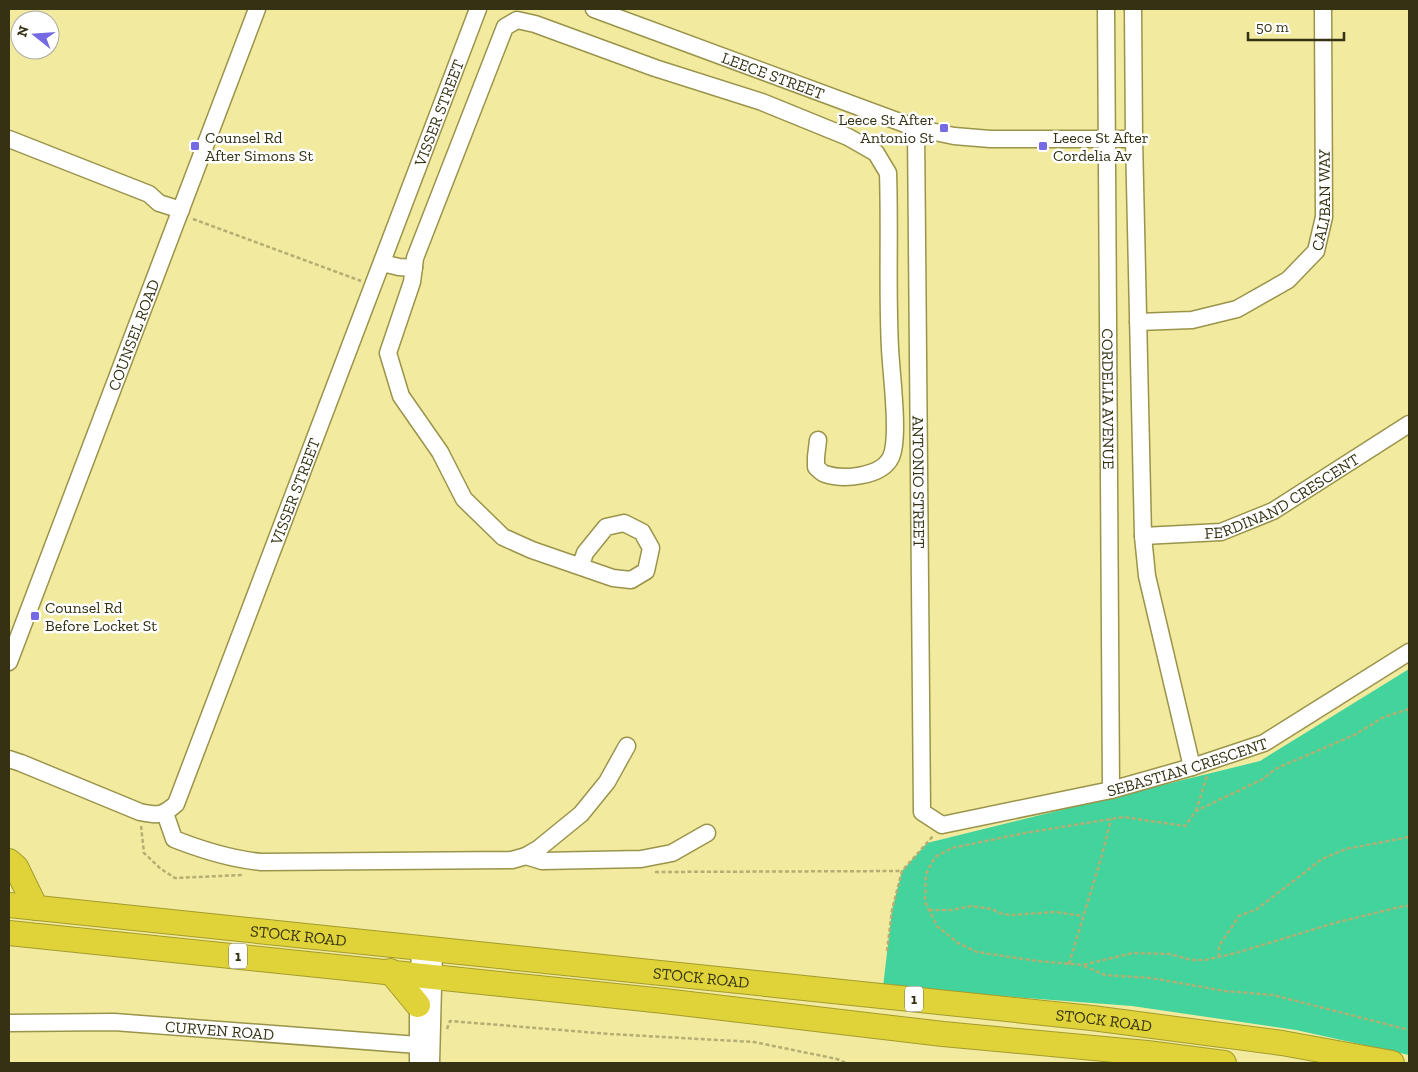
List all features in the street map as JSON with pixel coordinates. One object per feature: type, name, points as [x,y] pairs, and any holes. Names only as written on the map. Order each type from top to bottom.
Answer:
[{"type":"highway","points":[[9,861],[16,867],[36,908]]},
{"type":"highway","name":"STOCK ROAD","points":[[9,905],[1092,1018],[1282,1044],[1392,1063]]},
{"type":"highway","name":"STOCK ROAD","points":[[9,933],[426,975],[943,1034],[1147,1052],[1224,1063]]},
{"type":"highway","points":[[390,972],[418,1005]]},
{"type":"street","name":"COUNSEL ROAD","points":[[9,662],[257,9]]},
{"type":"street","name":"VISSER STREET","points":[[165,813],[176,804],[478,9]]},
{"type":"street","name":"LEECE STREET","points":[[594,9],[916,128],[954,136],[990,139],[1134,139]]},
{"type":"street","name":"CORDELIA AVENUE","points":[[1106,9],[1111,790]]},
{"type":"street","name":"CORDELIA AVENUE","points":[[1133,9],[1143,536],[1147,576],[1192,768]]},
{"type":"street","name":"CALIBAN WAY","points":[[1138,322],[1192,320],[1237,309],[1288,280],[1316,251],[1324,217],[1323,9]]},
{"type":"street","points":[[580,566],[532,550],[502,537],[464,499],[440,452],[401,396],[388,353],[412,282],[415,258],[505,27],[517,20],[535,24],[655,68],[762,102],[848,137],[876,153],[888,173],[890,346],[895,443],[890,459],[877,470],[866,475],[847,477],[824,474],[816,468],[818,440]]},
{"type":"street","name":"ANTONIO STREET","points":[[916,128],[922,812],[942,825]]},
{"type":"street","points":[[9,139],[149,194],[159,203],[181,208]]},
{"type":"street","points":[[382,262],[398,267],[414,268]]},
{"type":"street","name":"FERDINAND CRESCENT","points":[[1143,536],[1221,532],[1272,512],[1409,424]]},
{"type":"street","name":"SEBASTIAN CRESCENT","points":[[942,825],[1111,790],[1192,768],[1264,742],[1409,652]]},
{"type":"street","points":[[9,759],[21,762],[140,812],[154,815],[165,813],[174,839],[203,850],[243,860],[261,862],[512,860],[526,856],[538,849],[581,814],[607,782],[627,746]]},
{"type":"street","points":[[526,856],[542,861],[641,859],[672,853],[707,833]]},
{"type":"street","points":[[418,1063],[424,1045],[427,948]]},
{"type":"street","points":[[426,975],[418,1005],[424,1045],[431,1063]]},
{"type":"street","name":"CURVEN ROAD","points":[[9,1023],[114,1022],[424,1045]]},
{"type":"path","points":[[181,208],[373,286]]},
{"type":"path","points":[[1196,811],[1263,779],[1275,769],[1354,735],[1384,717],[1409,709]]},
{"type":"path","points":[[1208,774],[1196,811],[1185,826],[1123,817],[1025,833],[952,848],[935,857],[926,874],[925,902],[937,926],[958,943],[976,952],[1037,961],[1082,965],[1133,953],[1170,954],[1191,960],[1219,957],[1338,922],[1409,906]]},
{"type":"path","points":[[1069,964],[1102,855],[1110,819]]},
{"type":"path","points":[[887,951],[892,910],[902,870],[942,825]]},
{"type":"path","points":[[1219,957],[1219,946],[1239,916],[1257,909],[1322,859],[1346,849],[1409,837]]},
{"type":"path","points":[[929,910],[952,910],[970,906],[992,909],[998,913],[1010,915],[1056,912],[1083,916]]},
{"type":"path","points":[[1082,965],[1105,975],[1151,978],[1225,991],[1272,995],[1409,1030]]},
{"type":"path","points":[[447,1030],[450,1021],[610,1034],[754,1042],[837,1059],[846,1063]]},
{"type":"green space","points":[[1409,669],[1409,1055],[1296,1030],[1132,1006],[883,987],[892,910],[902,871],[927,843],[1260,761]]},
{"type":"place","name":"Leece St After Antonio St","points":[[944,128]]},
{"type":"place","name":"Counsel Rd After Simons St","points":[[195,146]]},
{"type":"place","name":"Leece St After Cordelia Av","points":[[1043,146]]},
{"type":"place","name":"Counsel Rd Before Locket St","points":[[35,616]]}]
